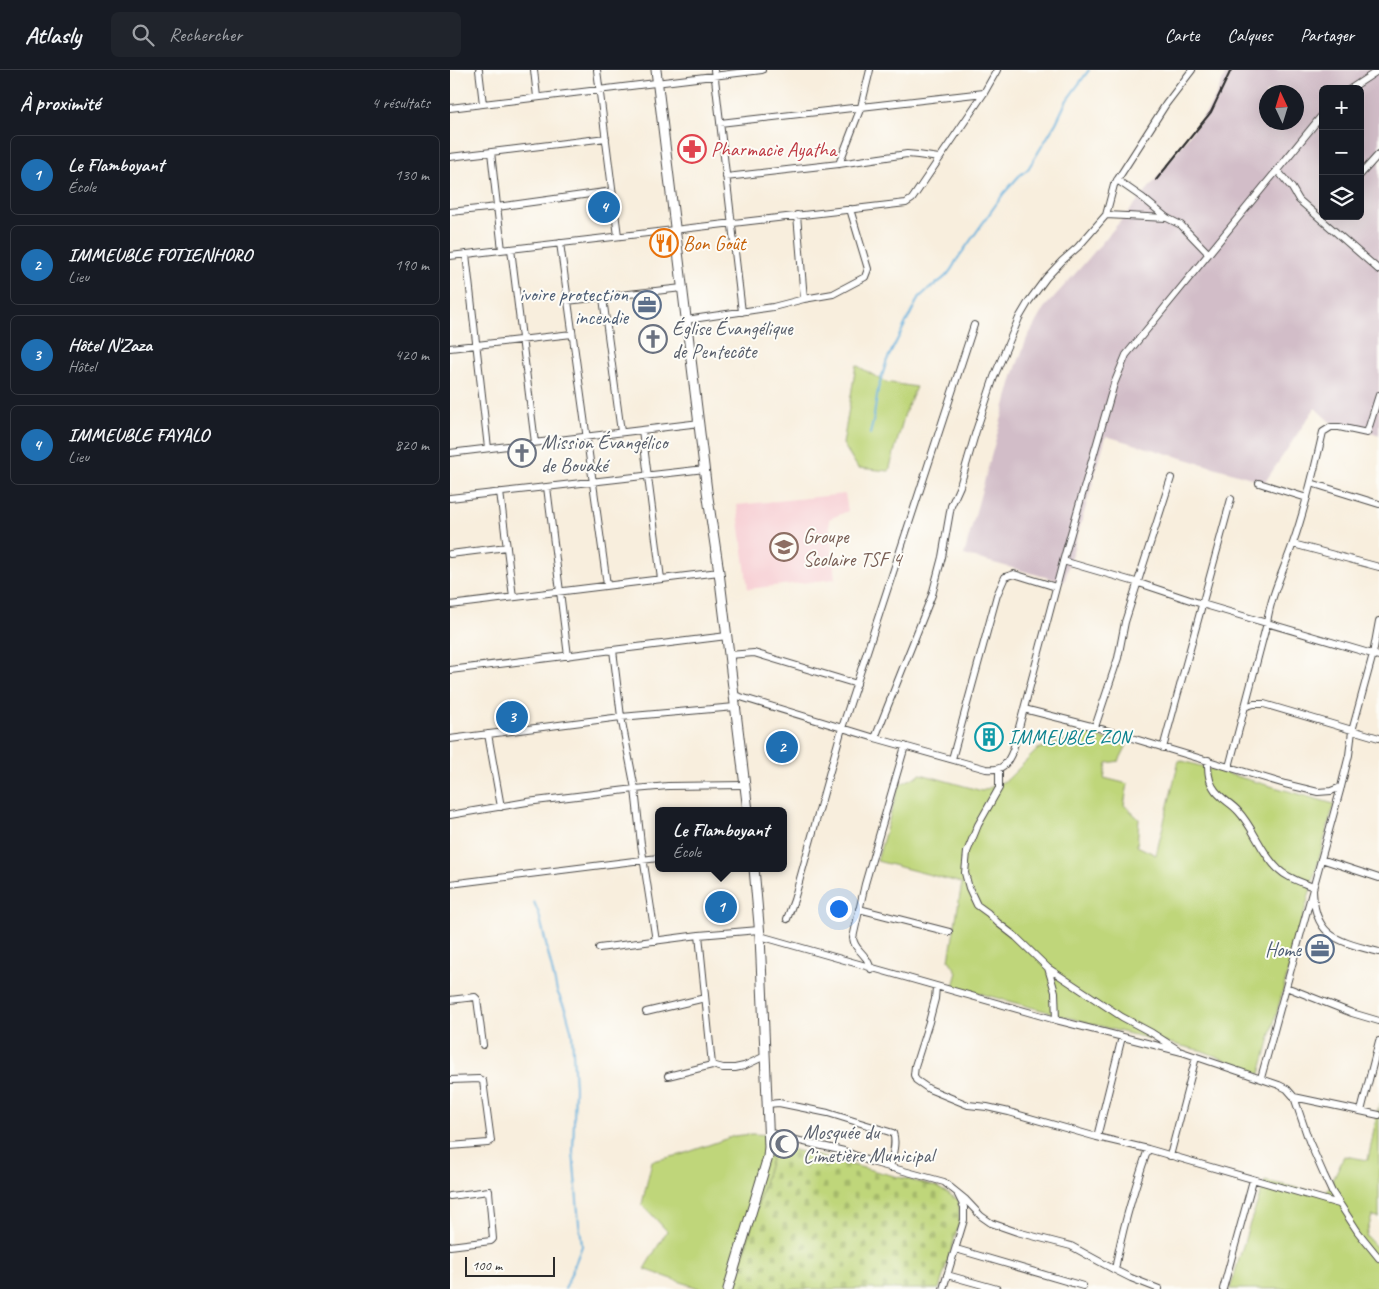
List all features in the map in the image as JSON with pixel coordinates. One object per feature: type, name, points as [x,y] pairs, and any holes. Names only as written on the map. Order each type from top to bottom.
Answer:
[{"type":"street","points":[[479,70],[483,104]]},
{"type":"street","points":[[534,70],[537,97]]},
{"type":"street","points":[[597,70],[618,236]]},
{"type":"street","points":[[656,70],[747,807]]},
{"type":"street","points":[[450,108],[658,83],[714,73],[762,70]]},
{"type":"street","points":[[839,164],[862,107],[870,70]]},
{"type":"street","points":[[450,256],[910,202],[984,93],[997,70]]},
{"type":"street","points":[[875,738],[932,594],[942,557],[950,506],[960,486],[994,377],[1019,318],[1046,278],[1078,247],[1106,215],[1114,185],[1166,104],[1192,70]]},
{"type":"street","points":[[1356,85],[1379,70]]},
{"type":"street","points":[[714,73],[742,312]]},
{"type":"street","points":[[720,123],[984,93]]},
{"type":"street","points":[[734,695],[875,738],[986,769],[999,769],[1006,764],[1010,758],[1024,709],[1063,561],[1114,384],[1126,355],[1319,119]]},
{"type":"street","points":[[450,157],[606,138]]},
{"type":"street","points":[[490,152],[502,250]]},
{"type":"street","points":[[726,178],[907,154],[939,158]]},
{"type":"street","points":[[1364,171],[1379,154]]},
{"type":"street","points":[[1277,170],[1299,200],[1319,215]]},
{"type":"street","points":[[1117,180],[1167,218],[1181,225],[1208,253]]},
{"type":"street","points":[[450,212],[612,191]]},
{"type":"street","points":[[686,320],[773,307],[833,294],[865,277],[868,269],[850,209]]},
{"type":"street","points":[[797,215],[804,299]]},
{"type":"street","points":[[1106,215],[1167,218]]},
{"type":"street","points":[[1325,220],[1379,270]]},
{"type":"street","points":[[560,243],[607,586]]},
{"type":"street","points":[[511,249],[535,443]]},
{"type":"street","points":[[466,254],[488,448]]},
{"type":"street","points":[[567,301],[682,288]]},
{"type":"street","points":[[603,298],[621,432]]},
{"type":"street","points":[[787,919],[842,728],[974,325]]},
{"type":"street","points":[[450,348],[572,334]]},
{"type":"street","points":[[1228,767],[1267,623],[1270,605],[1293,544],[1307,498],[1323,432],[1331,427],[1339,427],[1367,433],[1379,395]]},
{"type":"street","points":[[450,453],[700,423]]},
{"type":"street","points":[[642,430],[661,579]]},
{"type":"street","points":[[450,498],[704,469]]},
{"type":"street","points":[[1095,727],[1118,658],[1125,622],[1171,478]]},
{"type":"street","points":[[1259,483],[1307,498]]},
{"type":"street","points":[[1311,483],[1379,504]]},
{"type":"street","points":[[547,487],[568,656]]},
{"type":"street","points":[[500,492],[513,597]]},
{"type":"street","points":[[1163,748],[1232,499]]},
{"type":"street","points":[[1293,544],[1379,567]]},
{"type":"street","points":[[450,554],[507,547]]},
{"type":"street","points":[[1063,561],[1376,655]]},
{"type":"street","points":[[450,605],[719,572]]},
{"type":"street","points":[[952,759],[997,595],[1005,577],[1014,574],[1056,587]]},
{"type":"street","points":[[1261,1078],[1341,787],[1349,755],[1352,731],[1376,655],[1379,621]]},
{"type":"street","points":[[450,670],[727,636]]},
{"type":"street","points":[[613,650],[621,717],[635,789],[656,941]]},
{"type":"street","points":[[729,655],[754,653],[857,684]]},
{"type":"street","points":[[1244,707],[1264,704],[1379,738]]},
{"type":"street","points":[[450,739],[621,717],[735,707]]},
{"type":"street","points":[[1024,709],[1095,727],[1285,784],[1318,792],[1331,791],[1341,787]]},
{"type":"street","points":[[488,734],[502,807]]},
{"type":"street","points":[[871,969],[867,959],[853,942],[865,884],[905,746]]},
{"type":"street","points":[[1208,760],[1212,786],[1221,797],[1238,810],[1278,870],[1288,877],[1313,887]]},
{"type":"street","points":[[999,769],[999,788],[978,825],[967,852],[965,873],[969,888],[977,905],[1016,937],[1048,968],[1122,1017],[1182,1052]]},
{"type":"street","points":[[450,815],[527,802],[635,789],[668,786],[744,785]]},
{"type":"street","points":[[450,884],[655,858]]},
{"type":"street","points":[[1321,859],[1379,878]]},
{"type":"street","points":[[728,1289],[768,1157],[768,1104],[754,872]]},
{"type":"street","points":[[1313,887],[1313,900],[1317,916],[1329,934],[1337,940],[1379,952]]},
{"type":"street","points":[[859,909],[950,932]]},
{"type":"street","points":[[599,948],[699,935],[759,933],[871,969],[1056,1020],[1182,1052],[1279,1085],[1287,1089],[1294,1097],[1312,1150],[1339,1204],[1379,1258]]},
{"type":"street","points":[[699,935],[712,1065]]},
{"type":"street","points":[[1048,968],[1055,992],[1056,1020]]},
{"type":"street","points":[[936,987],[935,999],[914,1074],[916,1080],[928,1089],[968,1105],[987,1106],[1002,1110],[1097,1137],[1148,1149],[1339,1204]]},
{"type":"street","points":[[1286,987],[1352,1013],[1379,1021]]},
{"type":"street","points":[[450,1000],[475,997],[477,999],[483,1045]]},
{"type":"street","points":[[646,1012],[705,998]]},
{"type":"street","points":[[1097,1137],[1122,1037]]},
{"type":"street","points":[[1361,1111],[1379,1041]]},
{"type":"street","points":[[668,1076],[712,1065],[723,1068],[735,1068],[765,1056]]},
{"type":"street","points":[[1170,1156],[1196,1057]]},
{"type":"street","points":[[450,1080],[479,1079],[483,1081],[491,1140],[488,1143],[450,1146]]},
{"type":"street","points":[[1294,1097],[1379,1115]]},
{"type":"street","points":[[768,1104],[780,1103],[820,1111],[894,1133],[890,1168]]},
{"type":"street","points":[[769,1132],[844,1151],[890,1168],[944,1182],[991,1223],[1071,1246],[1131,1278],[1158,1289]]},
{"type":"street","points":[[1115,1270],[1132,1193],[1148,1149]]},
{"type":"street","points":[[1223,1289],[1253,1180]]},
{"type":"street","points":[[450,1196],[488,1191],[493,1239],[491,1241],[450,1246]]},
{"type":"street","points":[[943,1289],[964,1220],[964,1207],[956,1192]]},
{"type":"street","points":[[956,1249],[1082,1286]]},
{"type":"street","points":[[947,1275],[997,1289]]},
{"type":"shaded area","points":[[1227,70],[1379,70],[1379,435],[1330,422],[1315,408],[1265,482],[1106,436],[1064,582],[964,555],[1014,373],[1027,338],[1044,308],[1153,183],[1208,110]]},
{"type":"shaded area","points":[[845,494],[848,511],[829,519],[835,579],[748,589],[737,505]]},
{"type":"green space","points":[[856,365],[885,382],[916,387],[905,413],[889,471],[858,468],[843,444]]},
{"type":"green space","points":[[1087,734],[1127,745],[1119,761],[1107,763],[1104,778],[1128,784],[1124,805],[1139,819],[1137,846],[1156,855],[1179,760],[1334,804],[1260,1074],[1203,1051],[1122,1032],[953,986],[957,972],[949,960],[962,883],[877,861],[899,785],[921,774],[982,791],[1007,780],[1038,749]]},
{"type":"green space","points":[[1379,1104],[1379,1217],[1372,1216],[1366,1236],[1379,1250],[1379,1289],[1230,1289],[1265,1181],[1326,1194],[1344,1156],[1368,1160]]},
{"type":"green space","points":[[752,1134],[776,1135],[775,1145],[734,1289],[701,1289],[644,1269],[667,1231],[642,1204],[652,1161],[680,1155],[734,1136]]},
{"type":"green space","points":[[775,1145],[937,1187],[959,1200],[959,1224],[939,1289],[734,1289]]},
{"type":"waterway","points":[[870,434],[878,389],[887,360],[918,299],[948,274],[1004,193],[1028,169],[1056,123],[1067,100],[1089,70]]},
{"type":"waterway","points":[[534,902],[539,914],[557,991],[566,1011],[572,1033],[575,1088],[573,1152],[582,1246],[565,1289]]},
{"type":"railway","points":[[1156,180],[1211,112],[1231,70]]},
{"type":"place","name":"Pharmacie Ayatha","points":[[692,149]]},
{"type":"place","name":"IMMEUBLE FAYALO","points":[[604,207]]},
{"type":"place","name":"Bon Goût","points":[[664,243]]},
{"type":"place","name":"ivoire protection incendie","points":[[647,305]]},
{"type":"place","name":"Église Évangélique de Pentecôte","points":[[653,339]]},
{"type":"place","name":"Mission Évangélico de Bouaké","points":[[522,453]]},
{"type":"place","name":"Groupe Scolaire TSF 4","points":[[784,547]]},
{"type":"place","name":"Hôtel N'Zaza","points":[[512,717]]},
{"type":"place","name":"IMMEUBLE ZON","points":[[989,737]]},
{"type":"place","name":"IMMEUBLE FOTIENHORO","points":[[782,747]]},
{"type":"place","name":"Le Flamboyant","points":[[721,907]]},
{"type":"place","name":"Home","points":[[1320,949]]},
{"type":"place","name":"Mosquée du Cimetière Municipal","points":[[784,1144]]}]
